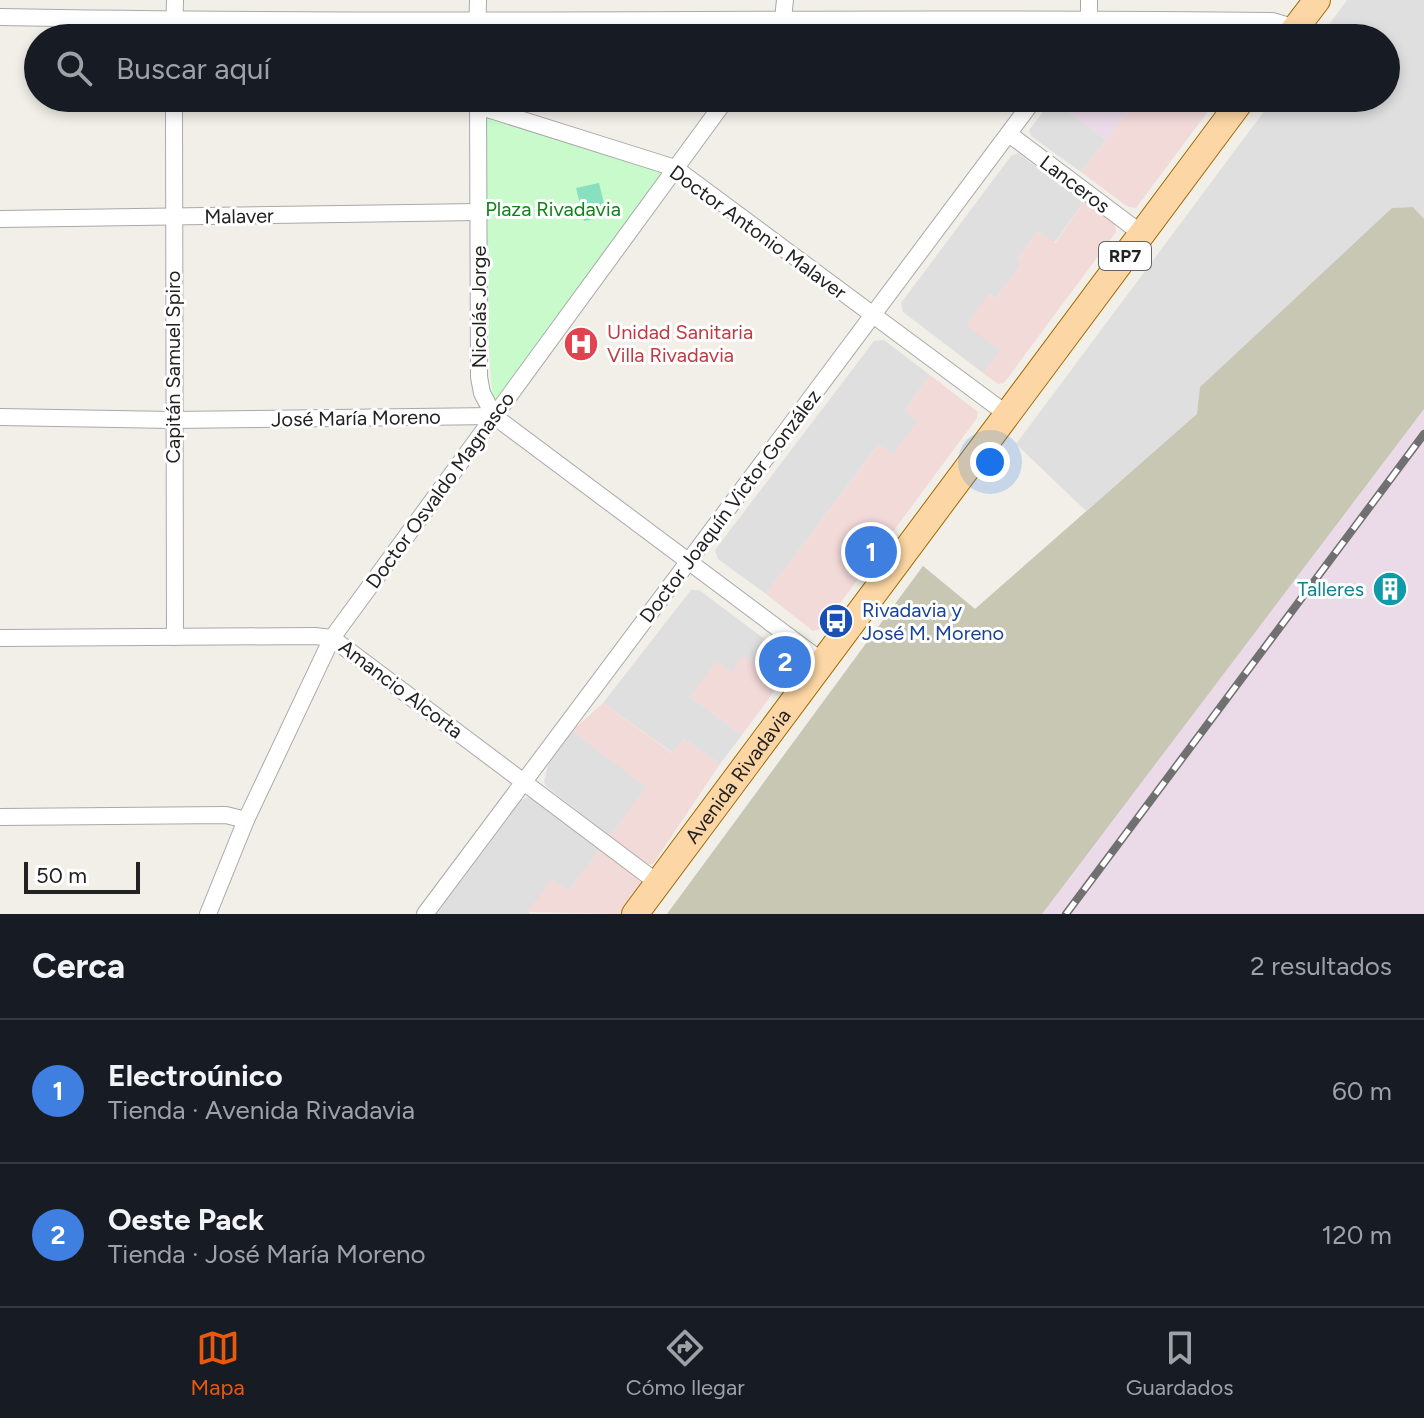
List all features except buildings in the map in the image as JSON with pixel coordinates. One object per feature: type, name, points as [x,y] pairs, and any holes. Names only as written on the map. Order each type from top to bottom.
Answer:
[{"type":"main road","points":[[1299,24],[1317,0]]},
{"type":"main road","name":"Avenida Rivadavia","points":[[635,914],[1233,112]]},
{"type":"street","points":[[174,24],[175,0]]},
{"type":"street","points":[[477,24],[478,0]]},
{"type":"street","points":[[780,24],[785,0]]},
{"type":"street","points":[[1086,24],[1089,0]]},
{"type":"street","points":[[0,17],[174,20],[1089,19],[1272,21],[1277,24]]},
{"type":"street","name":"Capitán Samuel Spiro","points":[[174,112],[175,637]]},
{"type":"street","name":"Nicolás Jorge","points":[[478,112],[479,377],[482,393],[494,416]]},
{"type":"street","name":"Doctor Antonio Malaver","points":[[508,112],[675,168],[1008,415]]},
{"type":"street","name":"Doctor Osvaldo Magnasco","points":[[208,914],[246,820],[332,638],[717,112]]},
{"type":"street","name":"Doctor Joaquín Victor González","points":[[425,914],[1025,112]]},
{"type":"street","name":"Lanceros","points":[[1009,134],[1142,234]]},
{"type":"street","name":"Malaver","points":[[0,219],[479,212]]},
{"type":"street","points":[[494,416],[823,662]]},
{"type":"street","name":"José María Moreno","points":[[0,417],[173,420],[494,416]]},
{"type":"street","name":"Amancio Alcorta","points":[[0,638],[332,638],[658,883]]},
{"type":"street","points":[[0,817],[226,815],[246,820]]},
{"type":"shaded area","points":[[1347,0],[1424,0],[1424,219],[1413,207],[1392,208],[1200,387],[1198,414],[1086,511],[1016,444],[1264,112],[1400,112],[1400,24],[1329,24]]},
{"type":"shaded area","points":[[1043,112],[1068,112],[1106,140],[1081,172],[1031,136],[1029,130]]},
{"type":"shaded area","points":[[1068,112],[1128,112],[1106,140]]},
{"type":"shaded area","points":[[1128,112],[1208,112],[1136,208],[1128,207],[1081,172]]},
{"type":"shaded area","points":[[1018,153],[1084,202],[1054,243],[1037,231],[1017,260],[1022,263],[996,298],[990,294],[967,325],[1001,350],[983,373],[903,312],[901,303],[1011,156]]},
{"type":"shaded area","points":[[1084,202],[1115,224],[1116,232],[1004,383],[998,384],[983,373],[1000,350],[966,325],[989,294],[996,298],[1021,264],[1017,260],[1037,231],[1055,243]]},
{"type":"shaded area","points":[[1413,207],[1424,219],[1424,914],[667,914],[923,566],[975,609],[1197,414],[1200,387],[1392,208]]},
{"type":"shaded area","points":[[1413,207],[1424,219],[1424,409],[1042,914],[667,914],[923,566],[975,609],[1197,414],[1200,387],[1392,208]]},
{"type":"shaded area","points":[[884,340],[930,375],[905,411],[918,421],[893,455],[878,445],[766,594],[718,559],[715,550],[874,341]]},
{"type":"shaded area","points":[[930,375],[978,412],[977,418],[821,629],[813,631],[766,594],[879,444],[893,454],[918,421],[905,411]]},
{"type":"shaded area","points":[[691,590],[699,590],[779,650],[762,670],[732,672],[690,697],[742,735],[720,764],[684,739],[673,753],[603,703]]},
{"type":"shaded area","points":[[779,650],[792,661],[792,667],[742,735],[690,697],[716,661],[732,672],[744,656],[762,670]]},
{"type":"shaded area","points":[[603,703],[672,753],[684,739],[720,764],[653,864],[648,864],[610,836],[646,787],[572,731]]},
{"type":"shaded area","points":[[572,731],[647,787],[610,836],[544,782],[548,765]]},
{"type":"shaded area","points":[[527,797],[600,849],[568,891],[553,880],[528,912],[530,914],[431,914],[519,802]]},
{"type":"shaded area","points":[[600,849],[641,882],[641,887],[620,914],[527,912],[552,879],[568,891]]},
{"type":"green space","name":"Plaza Rivadavia","points":[[478,112],[497,112],[675,168],[494,416],[479,212]]},
{"type":"green space","points":[[599,183],[607,216],[584,221],[576,188]]},
{"type":"railway","points":[[1066,914],[1424,434]]},
{"type":"place","name":"Unidad Sanitaria Villa Rivadavia","points":[[581,344]]},
{"type":"place","name":"Electroúnico","points":[[871,552]]},
{"type":"place","name":"Talleres","points":[[1390,589]]},
{"type":"place","name":"Rivadavia y José M. Moreno","points":[[836,621]]},
{"type":"place","name":"Oeste Pack","points":[[785,662]]}]
